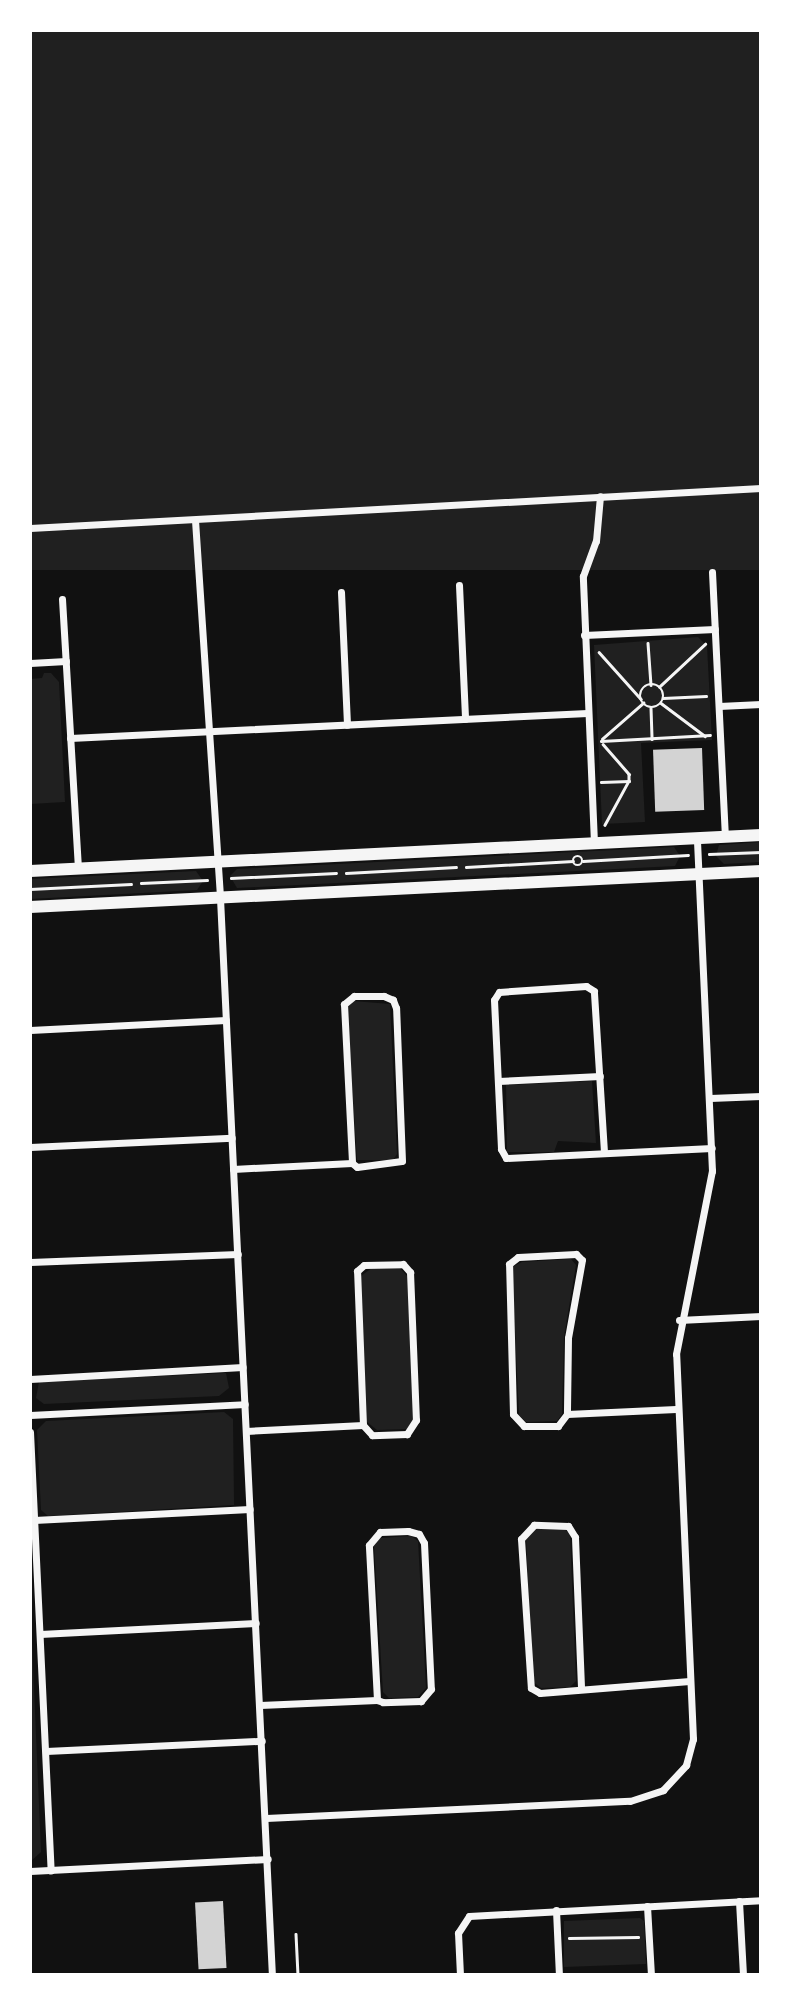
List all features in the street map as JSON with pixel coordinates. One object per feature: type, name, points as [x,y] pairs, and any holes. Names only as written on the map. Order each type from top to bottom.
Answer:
[{"type":"main road","points":[[30,871],[761,835]]},
{"type":"main road","points":[[30,907],[761,871]]},
{"type":"street","points":[[30,528],[761,488]]},
{"type":"street","points":[[594,843],[583,576],[596,541],[600,496]]},
{"type":"street","points":[[195,520],[204,601],[219,879],[272,1975]]},
{"type":"street","points":[[712,572],[725,836]]},
{"type":"street","points":[[459,585],[465,719]]},
{"type":"street","points":[[341,592],[348,725]]},
{"type":"street","points":[[62,599],[78,869]]},
{"type":"street","points":[[584,635],[715,632]]},
{"type":"street","points":[[30,663],[66,661]]},
{"type":"street","points":[[719,706],[761,704]]},
{"type":"street","points":[[70,738],[587,713]]},
{"type":"street","points":[[266,1818],[630,1801],[652,1795],[680,1774],[691,1755],[690,1681],[676,1409],[679,1320],[709,1199],[712,1148],[697,838]]},
{"type":"street","points":[[604,1152],[596,995],[591,988],[503,990],[494,1000],[498,1081],[506,1158],[712,1148]]},
{"type":"street","points":[[233,1169],[352,1163],[394,1165],[403,1157],[396,1008],[393,1000],[384,996],[354,996],[344,1004],[352,1163]]},
{"type":"street","points":[[30,1030],[226,1020]]},
{"type":"street","points":[[498,1081],[600,1076]]},
{"type":"street","points":[[710,1098],[761,1096]]},
{"type":"street","points":[[30,1147],[232,1138]]},
{"type":"street","points":[[571,1253],[581,1257],[568,1338],[567,1414],[558,1426],[530,1427],[513,1414],[507,1270],[518,1257],[571,1253]]},
{"type":"street","points":[[30,1262],[238,1254]]},
{"type":"street","points":[[403,1264],[410,1272],[414,1429],[407,1434],[372,1435],[363,1425],[357,1271],[364,1265],[403,1264]]},
{"type":"street","points":[[679,1320],[761,1317]]},
{"type":"street","points":[[30,1379],[243,1367]]},
{"type":"street","points":[[30,1415],[245,1404]]},
{"type":"street","points":[[567,1414],[676,1409]]},
{"type":"street","points":[[246,1431],[363,1425]]},
{"type":"street","points":[[30,1432],[51,1870]]},
{"type":"street","points":[[34,1520],[250,1509]]},
{"type":"street","points":[[581,1687],[575,1538],[568,1526],[534,1525],[521,1539],[528,1684],[540,1693],[581,1687],[690,1681]]},
{"type":"street","points":[[260,1705],[421,1701],[431,1689],[424,1543],[414,1532],[380,1532],[369,1545],[377,1700]]},
{"type":"street","points":[[40,1634],[256,1623]]},
{"type":"street","points":[[46,1751],[262,1741]]},
{"type":"street","points":[[30,1871],[268,1859]]},
{"type":"street","points":[[460,1975],[458,1933],[464,1920],[477,1914],[761,1900]]},
{"type":"street","points":[[739,1901],[743,1975]]},
{"type":"street","points":[[647,1906],[651,1975]]},
{"type":"street","points":[[556,1910],[559,1975]]},
{"type":"path","points":[[647,632],[651,685]]},
{"type":"path","points":[[659,687],[715,632]]},
{"type":"path","points":[[584,635],[651,708]]},
{"type":"path","points":[[600,741],[642,701],[643,690],[651,685],[659,687]]},
{"type":"path","points":[[659,687],[662,703]]},
{"type":"path","points":[[663,698],[718,696]]},
{"type":"path","points":[[651,708],[662,703]]},
{"type":"path","points":[[662,703],[705,736]]},
{"type":"path","points":[[651,708],[652,738]]},
{"type":"path","points":[[589,742],[720,735]]},
{"type":"path","points":[[600,741],[629,774],[629,781],[603,828]]},
{"type":"path","points":[[591,782],[629,781]]},
{"type":"path","points":[[131,884],[135,879],[141,883],[336,873],[340,869],[346,873],[456,867],[460,863],[466,867],[573,861],[577,857],[583,861],[761,852]]},
{"type":"path","points":[[573,861],[578,866],[583,861]]},
{"type":"path","points":[[456,867],[461,872],[466,867]]},
{"type":"path","points":[[336,873],[341,878],[346,873]]},
{"type":"path","points":[[30,889],[131,884],[136,889],[141,883]]},
{"type":"path","points":[[296,1934],[298,1975]]},
{"type":"path","points":[[558,1949],[570,1937],[636,1935],[649,1945]]},
{"type":"shaded area","points":[[30,30],[761,30],[761,570],[30,570]]},
{"type":"shaded area","points":[[698,637],[707,646],[712,740],[641,743],[645,822],[602,824],[594,645]]},
{"type":"shaded area","points":[[44,673],[51,673],[59,682],[65,802],[30,804],[30,679],[42,678]]},
{"type":"shaded area","points":[[761,842],[761,862],[724,864],[716,856],[719,845]]},
{"type":"shaded area","points":[[674,847],[680,856],[675,866],[237,888],[230,876],[237,869]]},
{"type":"shaded area","points":[[196,871],[203,881],[197,890],[30,899],[30,879]]},
{"type":"shaded area","points":[[353,1001],[390,1004],[397,1154],[393,1160],[357,1160],[347,1008]]},
{"type":"shaded area","points":[[592,1081],[596,1143],[558,1141],[554,1152],[507,1152],[506,1085]]},
{"type":"shaded area","points":[[571,1259],[576,1265],[564,1337],[562,1414],[557,1421],[526,1422],[519,1415],[512,1267],[522,1262]]},
{"type":"shaded area","points":[[399,1267],[407,1276],[413,1420],[407,1429],[377,1430],[367,1422],[361,1276],[372,1268]]},
{"type":"shaded area","points":[[226,1373],[229,1388],[219,1396],[44,1404],[36,1398],[39,1382]]},
{"type":"shaded area","points":[[224,1412],[233,1419],[234,1505],[48,1516],[41,1510],[37,1430],[46,1421]]},
{"type":"shaded area","points":[[563,1528],[570,1534],[576,1681],[570,1687],[541,1688],[532,1681],[526,1536],[534,1529]]},
{"type":"shaded area","points":[[411,1536],[418,1541],[426,1688],[418,1697],[389,1698],[383,1692],[374,1546],[380,1538]]},
{"type":"shaded area","points":[[30,1595],[41,1852],[30,1862]]},
{"type":"shaded area","points":[[640,1918],[644,1921],[646,1964],[564,1967],[564,1921]]},
{"type":"building","points":[[702,748],[704,810],[655,812],[653,750]]},
{"type":"building","points":[[223,1901],[227,1968],[199,1969],[195,1902]]}]
